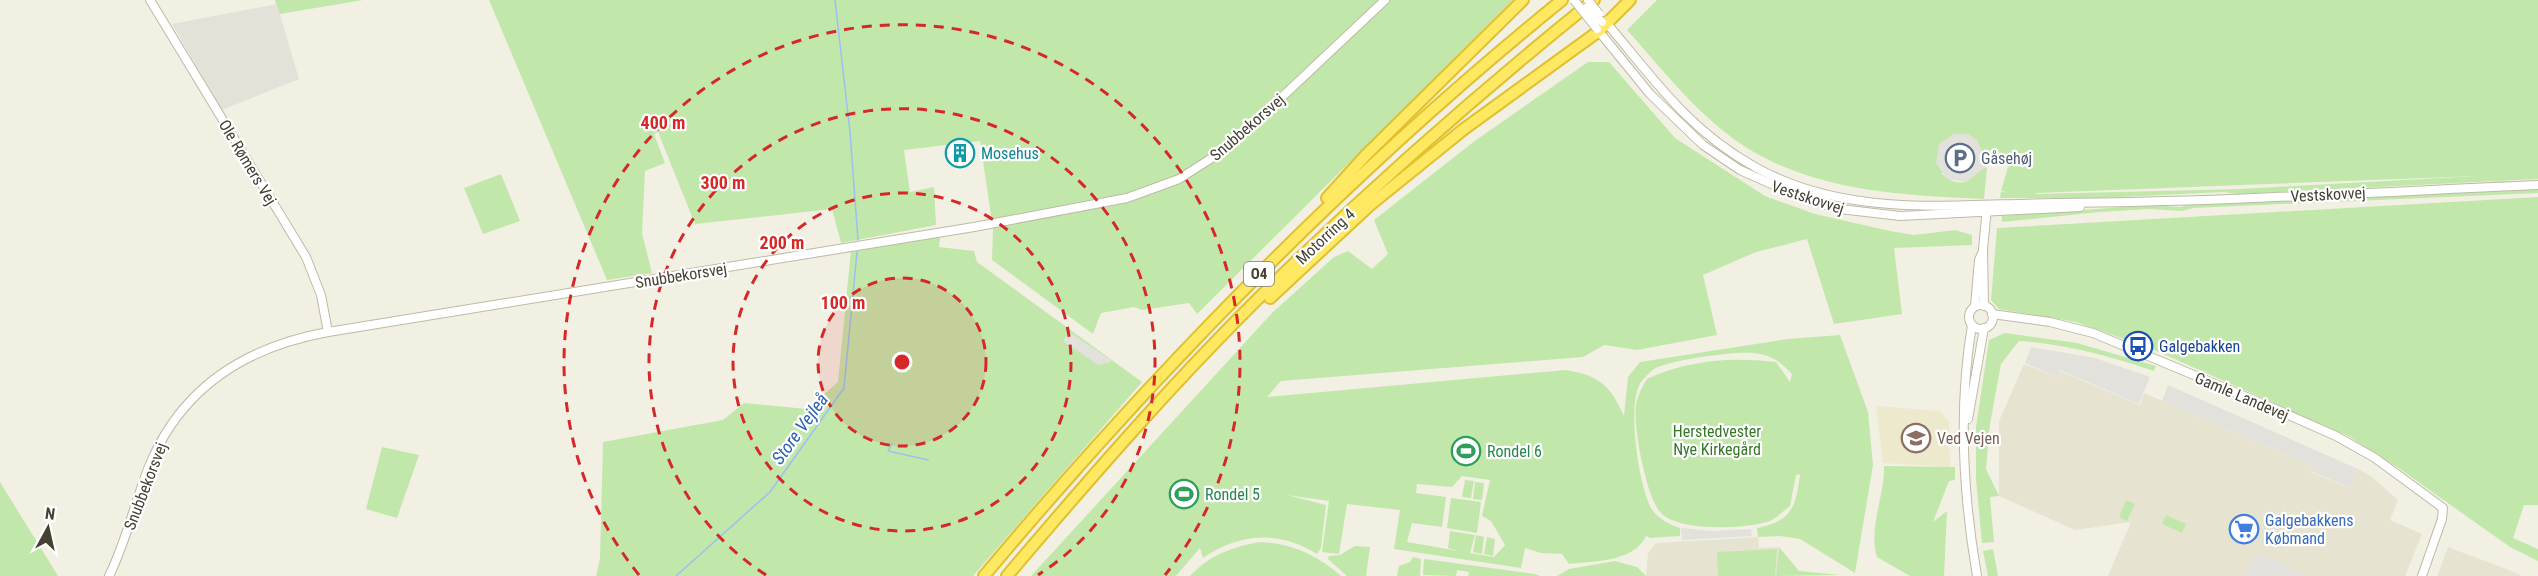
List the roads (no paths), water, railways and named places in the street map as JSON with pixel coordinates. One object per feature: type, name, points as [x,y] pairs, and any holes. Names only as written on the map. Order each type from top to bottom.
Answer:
[{"type":"highway","name":"O4","points":[[1265,267],[1365,156],[1523,0]]},
{"type":"highway","name":"Motorring 4","points":[[984,576],[1106,435],[1265,267],[1398,141],[1562,0]]},
{"type":"highway","name":"Motorring 4","points":[[1006,576],[1175,386],[1270,288],[1374,190],[1502,76],[1594,0]]},
{"type":"highway","name":"O4","points":[[1175,386],[1370,206],[1464,129],[1630,0]]},
{"type":"street","name":"Ole Rømers Vej","points":[[150,0],[306,257],[321,296],[328,332]]},
{"type":"street","name":"Snubbekorsvej","points":[[109,576],[128,532],[148,468],[162,441],[186,405],[212,381],[254,354],[277,344],[328,332],[974,227],[1127,198],[1179,179],[1229,147],[1385,0]]},
{"type":"street","name":"Vestskovvej","points":[[1574,0],[1601,24],[1684,116],[1728,150],[1756,168],[1787,182],[1847,200],[1906,206],[2118,203]]},
{"type":"street","points":[[1580,0],[1601,24]]},
{"type":"street","name":"Vestskovvej","points":[[1587,0],[1650,94],[1677,123],[1740,170],[1769,185],[1812,201],[1870,214],[1921,216],[2118,203],[2538,185]]},
{"type":"street","points":[[1965,432],[1984,328],[1992,317],[1984,306],[1983,249],[1988,204]]},
{"type":"street","points":[[1977,576],[1966,490],[1964,407],[1972,325],[1969,316],[1975,306],[1979,260],[1983,249]]},
{"type":"street","points":[[1975,306],[1984,306]]},
{"type":"street","name":"Gamle Landevej","points":[[1992,317],[2050,321],[2093,333],[2336,436],[2408,480],[2438,502],[2444,512],[2422,576]]},
{"type":"street","points":[[1972,325],[1984,328]]},
{"type":"waterway","name":"Store Vejleå","points":[[835,0],[850,132],[858,240]]},
{"type":"waterway","name":"Store Vejleå","points":[[676,576],[770,492],[844,388],[857,252]]},
{"type":"waterway","points":[[892,444],[888,451],[928,460]]},
{"type":"place","name":"Mosehus","points":[[960,153]]},
{"type":"place","name":"Gåsehøj","points":[[1960,158]]},
{"type":"place","name":"Galgebakken","points":[[2138,346]]},
{"type":"place","name":"Ved Vejen","points":[[1916,438]]},
{"type":"place","name":"Rondel 6","points":[[1466,451]]},
{"type":"place","name":"Rondel 5","points":[[1184,494]]},
{"type":"place","name":"Galgebakkens Købmand","points":[[2244,529]]},
{"type":"park label","name":"Herstedvester Nye Kirkegård","points":[[1717,440]]}]
